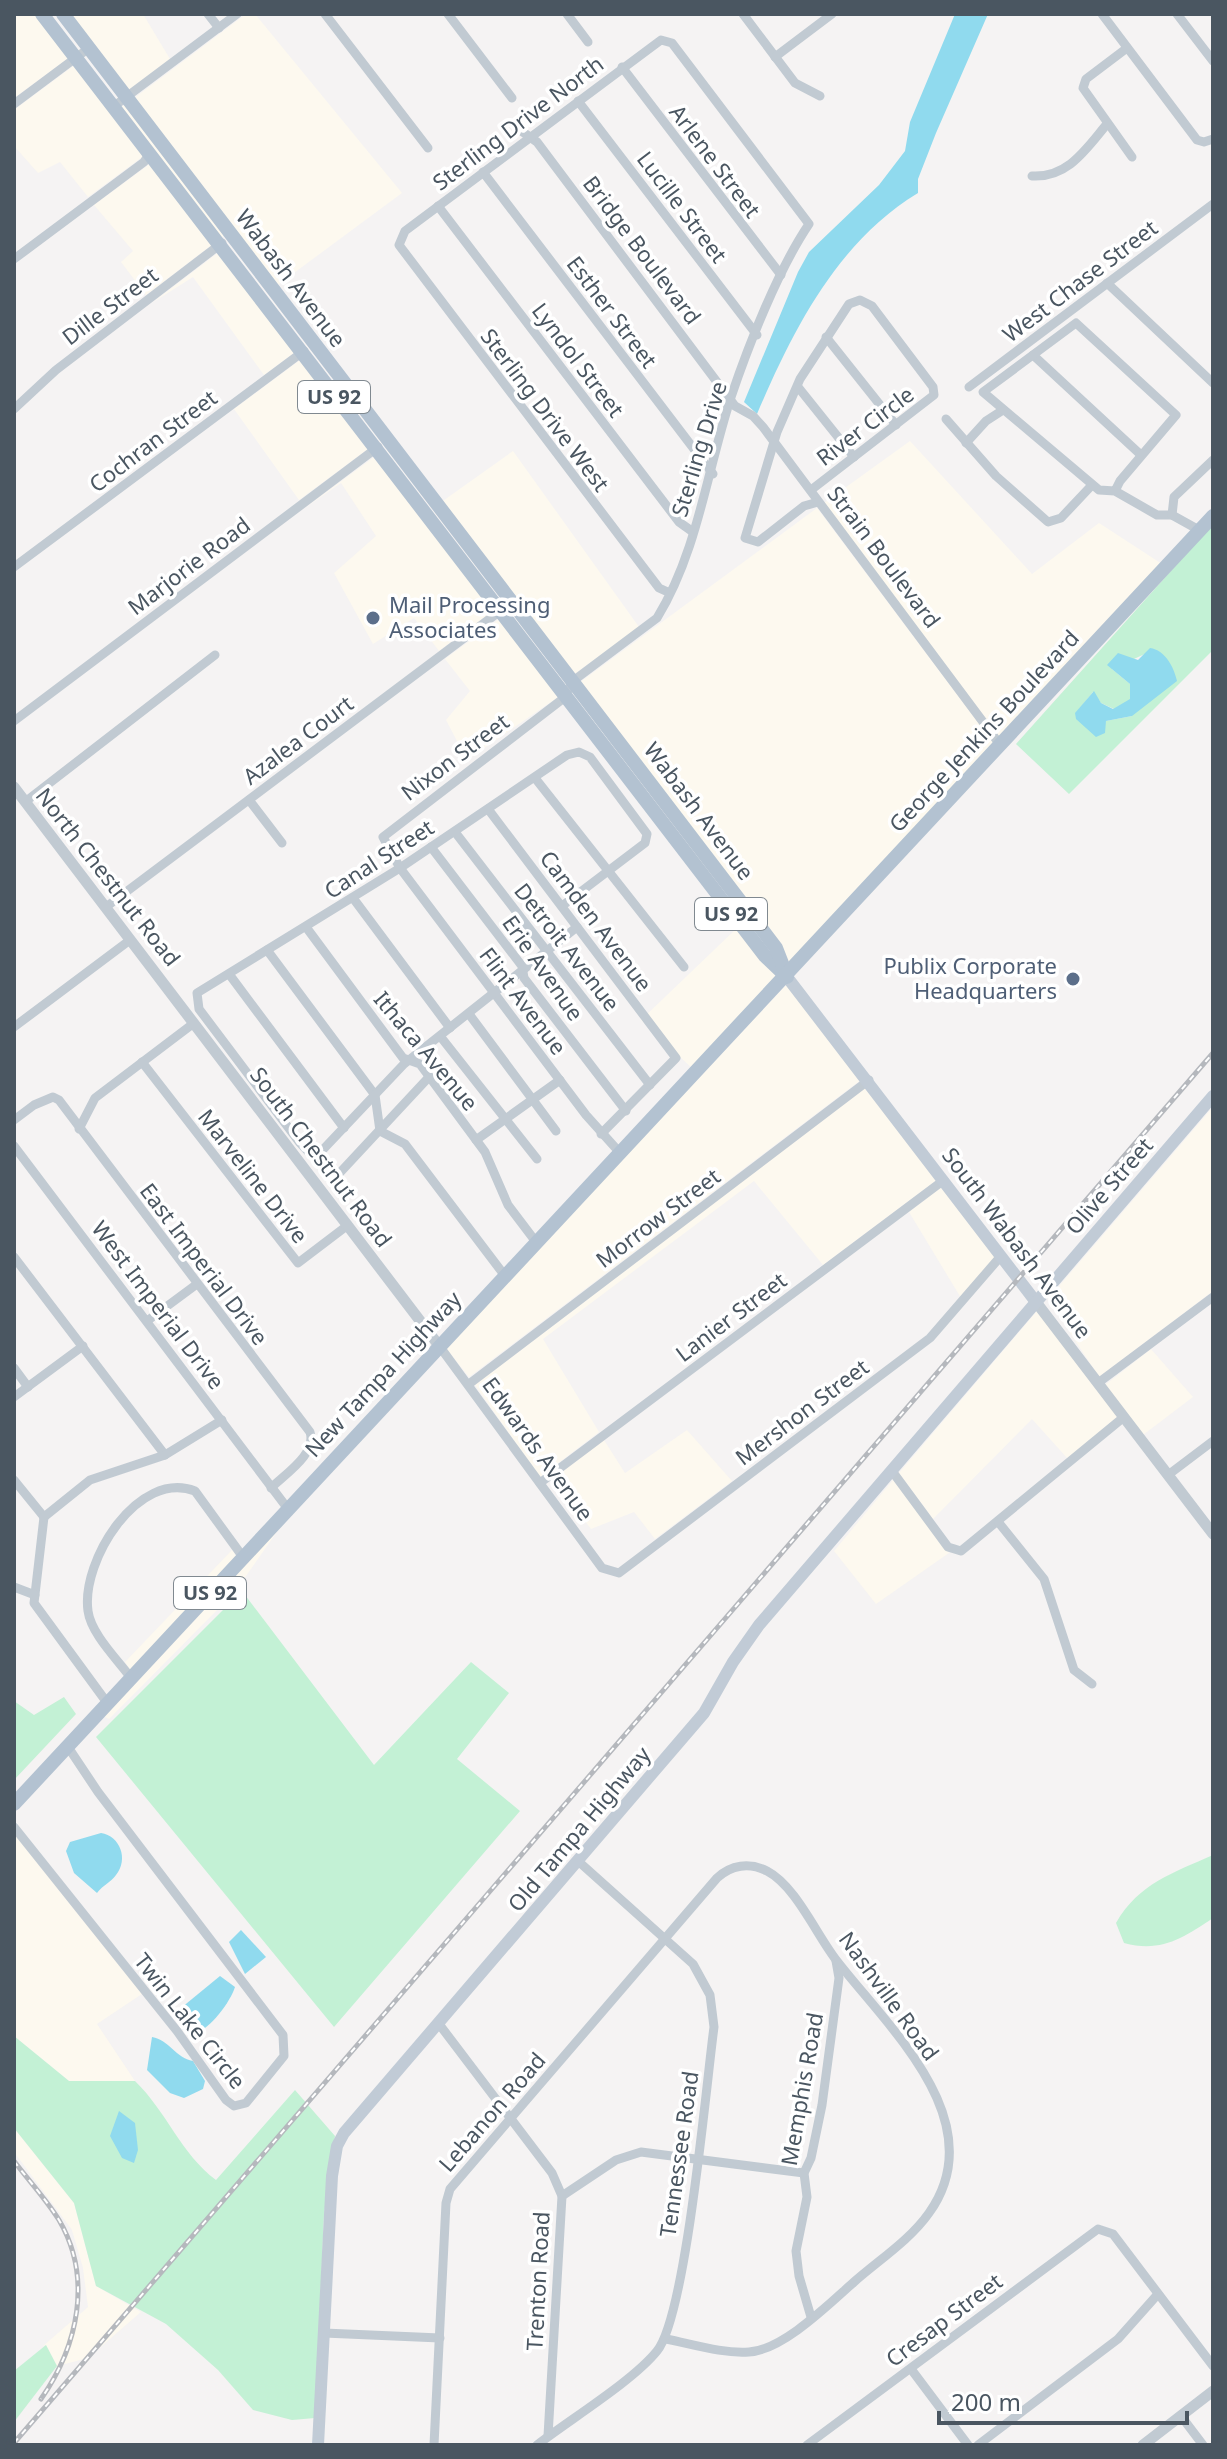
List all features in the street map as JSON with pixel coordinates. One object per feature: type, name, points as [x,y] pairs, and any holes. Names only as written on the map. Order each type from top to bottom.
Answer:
[{"type":"main road","name":"Wabash Avenue","points":[[42,14],[150,153],[313,344],[776,948],[787,977]]},
{"type":"main road","name":"Wabash Avenue","points":[[63,14],[127,97],[301,353],[637,794],[765,956],[787,977]]},
{"type":"main road","name":"George Jenkins Boulevard","points":[[787,977],[1213,516]]},
{"type":"main road","points":[[637,794],[651,784]]},
{"type":"main road","name":"South Wabash Avenue","points":[[787,977],[869,1080],[1036,1302]]},
{"type":"main road","name":"New Tampa Highway","points":[[14,1804],[536,1242],[787,977]]},
{"type":"main road","name":"Olive Street","points":[[1036,1302],[1212,1099]]},
{"type":"main road","name":"Old Tampa Highway","points":[[318,2445],[332,2176],[337,2146],[704,1713],[759,1625],[1036,1302]]},
{"type":"street","points":[[208,14],[219,28]]},
{"type":"street","points":[[113,107],[237,14]]},
{"type":"street","points":[[325,14],[428,148]]},
{"type":"street","points":[[448,14],[512,98]]},
{"type":"street","points":[[567,14],[588,42]]},
{"type":"street","points":[[743,14],[795,83],[820,96]]},
{"type":"street","points":[[775,57],[832,14]]},
{"type":"street","points":[[1102,14],[1201,142],[1213,139]]},
{"type":"street","points":[[1177,14],[1213,61]]},
{"type":"street","name":"Sterling Drive North","points":[[399,241],[405,231],[656,41],[664,40],[672,43],[809,224],[781,275]]},
{"type":"street","points":[[14,104],[89,48]]},
{"type":"street","points":[[1127,48],[1084,82],[1088,97],[1132,157]]},
{"type":"street","name":"Arlene Street","points":[[622,67],[781,275]]},
{"type":"street","name":"Lucille Street","points":[[578,101],[757,335]]},
{"type":"street","points":[[1032,176],[1048,177],[1059,173],[1085,153],[1107,124]]},
{"type":"street","points":[[520,130],[532,135]]},
{"type":"street","name":"Bridge Boulevard","points":[[532,135],[731,398]]},
{"type":"street","points":[[14,259],[144,162],[150,153]]},
{"type":"street","name":"Esther Street","points":[[483,172],[713,474]]},
{"type":"street","name":"West Chase Street","points":[[969,387],[1213,204]]},
{"type":"street","name":"Lyndol Street","points":[[438,206],[679,522],[693,532]]},
{"type":"street","name":"Dille Street","points":[[14,409],[56,370],[225,241]]},
{"type":"street","name":"Sterling Drive West","points":[[399,241],[402,251],[659,588],[670,593]]},
{"type":"street","name":"Sterling Drive","points":[[573,681],[657,618],[670,593],[713,474],[731,398],[781,275]]},
{"type":"street","points":[[1107,283],[1213,383]]},
{"type":"street","name":"River Circle","points":[[811,490],[930,399],[934,390],[872,306],[860,300],[853,301],[814,353],[777,432],[776,445],[745,538],[758,542],[804,506],[818,502]]},
{"type":"street","name":"West Chase Street","points":[[1003,410],[983,392],[1076,323],[1176,415],[1141,455]]},
{"type":"street","points":[[826,337],[896,425]]},
{"type":"street","name":"Cochran Street","points":[[14,567],[313,344]]},
{"type":"street","points":[[1033,355],[1141,455],[1115,491]]},
{"type":"street","points":[[798,387],[854,457]]},
{"type":"street","name":"Strain Boulevard","points":[[731,398],[735,406],[753,416],[811,490],[1001,746]]},
{"type":"street","points":[[966,443],[986,421],[1003,410],[1092,485],[1107,492],[1115,491],[1157,515],[1172,515],[1199,530]]},
{"type":"street","points":[[946,419],[996,476],[1048,522],[1061,518],[1092,485]]},
{"type":"street","name":"Marjorie Road","points":[[14,721],[387,440]]},
{"type":"street","points":[[1172,515],[1174,497],[1213,460]]},
{"type":"street","name":"Azalea Court","points":[[106,907],[512,602]]},
{"type":"street","points":[[25,802],[215,655]]},
{"type":"street","name":"Nixon Street","points":[[400,868],[383,842],[385,833],[564,698],[573,681]]},
{"type":"street","name":"Canal Street","points":[[315,1158],[199,1009],[196,996],[201,988],[353,898],[567,755],[580,753],[590,757],[645,830],[645,843],[607,872]]},
{"type":"street","points":[[535,778],[684,967]]},
{"type":"street","name":"North Chestnut Road","points":[[14,787],[170,991]]},
{"type":"street","points":[[249,800],[282,843]]},
{"type":"street","name":"Camden Avenue","points":[[488,809],[676,1058],[650,1085]]},
{"type":"street","name":"Detroit Avenue","points":[[455,832],[650,1085]]},
{"type":"street","name":"Erie Avenue","points":[[431,847],[522,966],[521,971],[626,1111]]},
{"type":"street","name":"Flint Avenue","points":[[400,868],[601,1134],[621,1154]]},
{"type":"street","points":[[562,906],[607,872]]},
{"type":"street","points":[[353,898],[450,1028]]},
{"type":"street","name":"Ithaca Avenue","points":[[306,927],[403,1058],[411,1059],[429,1077],[476,1140],[489,1160],[508,1205],[536,1242]]},
{"type":"street","points":[[429,1077],[334,1179],[315,1158],[411,1059],[577,927]]},
{"type":"street","points":[[14,1027],[130,940]]},
{"type":"street","points":[[267,950],[375,1095],[380,1131]]},
{"type":"street","points":[[229,974],[344,1128]]},
{"type":"street","name":"South Chestnut Road","points":[[170,991],[440,1347]]},
{"type":"street","points":[[469,1014],[556,1131]]},
{"type":"street","points":[[79,1129],[95,1098],[194,1023]]},
{"type":"street","points":[[440,1036],[537,1159]]},
{"type":"street","name":"Marveline Drive","points":[[142,1062],[298,1263],[348,1225]]},
{"type":"street","points":[[476,1140],[560,1080]]},
{"type":"street","name":"Morrow Street","points":[[469,1384],[869,1080]]},
{"type":"street","points":[[601,1134],[650,1085]]},
{"type":"street","name":"East Imperial Drive","points":[[14,1120],[34,1105],[53,1097],[312,1436],[307,1452],[271,1488]]},
{"type":"street","points":[[380,1131],[405,1144],[505,1276]]},
{"type":"street","name":"West Imperial Drive","points":[[14,1146],[288,1509]]},
{"type":"street","name":"Lanier Street","points":[[540,1483],[944,1180]]},
{"type":"street","name":"Mershon Street","points":[[607,1572],[619,1573],[930,1338],[1001,1256]]},
{"type":"street","points":[[14,1257],[165,1455]]},
{"type":"street","points":[[147,1321],[197,1284]]},
{"type":"street","points":[[1098,1383],[1213,1297]]},
{"type":"street","name":"South Wabash Avenue","points":[[1036,1302],[1213,1534]]},
{"type":"street","points":[[14,1397],[83,1346]]},
{"type":"street","name":"Edwards Avenue","points":[[440,1347],[607,1572]]},
{"type":"street","points":[[14,1368],[28,1387]]},
{"type":"street","points":[[892,1471],[948,1547],[957,1551],[968,1548],[1124,1417]]},
{"type":"street","points":[[108,1704],[34,1603],[44,1517],[90,1480],[165,1455],[222,1420]]},
{"type":"street","points":[[1168,1475],[1213,1441]]},
{"type":"street","points":[[14,1480],[44,1517]]},
{"type":"street","points":[[131,1678],[102,1637],[88,1610],[93,1562],[118,1523],[150,1498],[188,1488],[195,1491],[243,1557]]},
{"type":"street","points":[[999,1523],[1044,1579],[1074,1670],[1092,1684]]},
{"type":"street","points":[[14,1587],[35,1595]]},
{"type":"street","name":"Twin Lake Circle","points":[[14,1827],[177,2031],[226,2100],[234,2106],[246,2103],[284,2056],[283,2035],[98,1792],[68,1747]]},
{"type":"street","name":"Tennessee Road","points":[[578,1861],[667,1937],[703,1977],[714,2011],[683,2258],[666,2339]]},
{"type":"street","name":"Nashville Road","points":[[666,2339],[746,2352],[758,2351],[782,2340],[919,2226],[938,2199],[949,2156],[944,2115],[934,2090],[878,2007],[836,1961],[824,1939],[773,1874],[754,1866],[733,1867],[723,1873],[667,1937]]},
{"type":"street","name":"Lebanon Road","points":[[434,2445],[446,2203],[450,2189],[667,1937]]},
{"type":"street","name":"Memphis Road","points":[[811,2317],[795,2262],[807,2197],[804,2173],[811,2158],[822,2105],[839,1978],[836,1961]]},
{"type":"street","name":"Trenton Road","points":[[439,2024],[552,2173],[562,2196],[548,2436]]},
{"type":"street","points":[[562,2196],[628,2155],[653,2151],[804,2173]]},
{"type":"street","name":"Cresap Street","points":[[807,2445],[1093,2231],[1104,2230],[1113,2234],[1158,2294]]},
{"type":"street","points":[[978,2445],[1125,2334],[1158,2294],[1213,2366]]},
{"type":"street","points":[[324,2333],[440,2338]]},
{"type":"street","points":[[537,2445],[649,2360],[666,2339]]},
{"type":"street","points":[[911,2369],[968,2445]]},
{"type":"street","points":[[1143,2445],[1213,2391]]},
{"type":"street","points":[[1181,2416],[1203,2445]]},
{"type":"shaded area","points":[[14,14],[37,14],[70,57],[14,98]]},
{"type":"shaded area","points":[[68,14],[143,14],[170,59],[127,91]]},
{"type":"shaded area","points":[[246,14],[255,14],[402,193],[275,287],[133,99]]},
{"type":"shaded area","points":[[76,64],[145,155],[88,197],[60,162],[38,173],[14,146],[14,110]]},
{"type":"shaded area","points":[[126,104],[225,235],[220,239],[120,108]]},
{"type":"shaded area","points":[[151,163],[213,244],[146,295],[121,262],[133,251],[94,205]]},
{"type":"shaded area","points":[[219,252],[295,352],[264,375],[193,277],[152,303]]},
{"type":"shaded area","points":[[300,360],[368,449],[299,500],[234,409]]},
{"type":"shaded area","points":[[910,441],[1032,574],[1099,523],[1162,564],[1001,739],[824,503]]},
{"type":"shaded area","points":[[513,451],[639,627],[573,675],[440,503]]},
{"type":"shaded area","points":[[374,457],[493,611],[439,651],[414,618],[373,644],[334,573],[376,536],[341,483],[305,508]]},
{"type":"shaded area","points":[[817,508],[995,745],[788,968],[579,683]]},
{"type":"shaded area","points":[[499,619],[558,697],[467,760],[446,720],[470,691],[445,659]]},
{"type":"shaded area","points":[[737,928],[781,977],[694,1070],[641,1020]]},
{"type":"shaded area","points":[[787,984],[862,1079],[469,1377],[446,1348]]},
{"type":"shaded area","points":[[868,1086],[938,1179],[823,1265],[754,1181],[543,1339],[599,1432],[540,1477],[475,1385]]},
{"type":"shaded area","points":[[1212,1108],[1213,1291],[1099,1377],[1048,1299]]},
{"type":"shaded area","points":[[943,1186],[996,1256],[961,1298],[909,1212]]},
{"type":"shaded area","points":[[1037,1311],[1118,1416],[1068,1459],[1032,1419],[933,1519],[899,1473]]},
{"type":"shaded area","points":[[1151,1349],[1193,1397],[1143,1435],[1105,1385]]},
{"type":"shaded area","points":[[687,1430],[732,1481],[655,1539],[634,1512],[591,1529],[553,1479],[604,1440],[625,1473]]},
{"type":"shaded area","points":[[893,1480],[949,1553],[876,1604],[834,1551]]},
{"type":"shaded area","points":[[288,1516],[234,1593],[109,1719],[103,1716]]},
{"type":"shaded area","points":[[232,1550],[237,1557],[131,1671],[125,1662]]},
{"type":"shaded area","points":[[14,1834],[142,1994],[97,2024],[135,2081],[69,2081],[14,2036]]},
{"type":"shaded area","points":[[14,2128],[74,2203],[96,2286],[141,2312],[88,2358],[57,2366],[46,2345],[43,2346],[88,2307],[83,2268],[72,2230],[14,2152]]},
{"type":"green space","points":[[1213,524],[1213,650],[1069,794],[1016,744]],"holes":[[[1147,653],[1132,716],[1106,721],[1104,726],[1076,713],[1093,692],[1101,703],[1114,709],[1130,700],[1130,684],[1112,669]]]},
{"type":"green space","points":[[242,1591],[374,1765],[471,1662],[509,1693],[457,1759],[520,1811],[334,2027],[96,1737]]},
{"type":"green space","points":[[64,1697],[76,1714],[14,1780],[14,1701],[34,1715]]},
{"type":"green space","points":[[1213,1855],[1213,1918],[1161,1945],[1124,1943],[1116,1923],[1135,1898],[1158,1881]]},
{"type":"green space","points":[[14,2036],[69,2081],[135,2081],[193,2158],[216,2180],[295,2090],[335,2136],[324,2214],[315,2418],[292,2420],[253,2410],[218,2370],[166,2324],[96,2286],[74,2203],[14,2128]]},
{"type":"green space","points":[[46,2345],[57,2366],[14,2422],[14,2371]]},
{"type":"water","points":[[955,14],[988,14],[918,179],[918,193],[889,213],[841,262],[802,320],[757,414],[744,402],[798,272],[809,252],[879,185],[905,151],[910,122]]},
{"type":"water","points":[[1150,648],[1168,660],[1177,681],[1132,716],[1106,721],[1105,733],[1096,737],[1076,719],[1075,713],[1094,691],[1101,703],[1113,709],[1130,699],[1130,684],[1107,665],[1118,653],[1138,660]]},
{"type":"water","points":[[101,1833],[118,1843],[122,1862],[116,1875],[97,1893],[74,1873],[66,1851],[70,1842]]},
{"type":"water","points":[[241,1930],[266,1957],[245,1974],[229,1942]]},
{"type":"water","points":[[220,1976],[235,1987],[232,1994],[210,2024],[189,2035],[180,2026],[181,2008]]},
{"type":"water","points":[[152,2037],[193,2061],[205,2081],[203,2089],[184,2098],[170,2093],[147,2070]]},
{"type":"water","points":[[119,2111],[135,2123],[138,2150],[134,2163],[122,2158],[110,2136]]},
{"type":"railway","points":[[14,2443],[1213,1053]]},
{"type":"railway","points":[[14,2161],[59,2220],[70,2242],[76,2265],[77,2311],[72,2334],[54,2378],[41,2399]]},
{"type":"place","name":"Mail Processing Associates","points":[[373,618]]},
{"type":"place","name":"Publix Corporate Headquarters","points":[[1073,979]]}]
